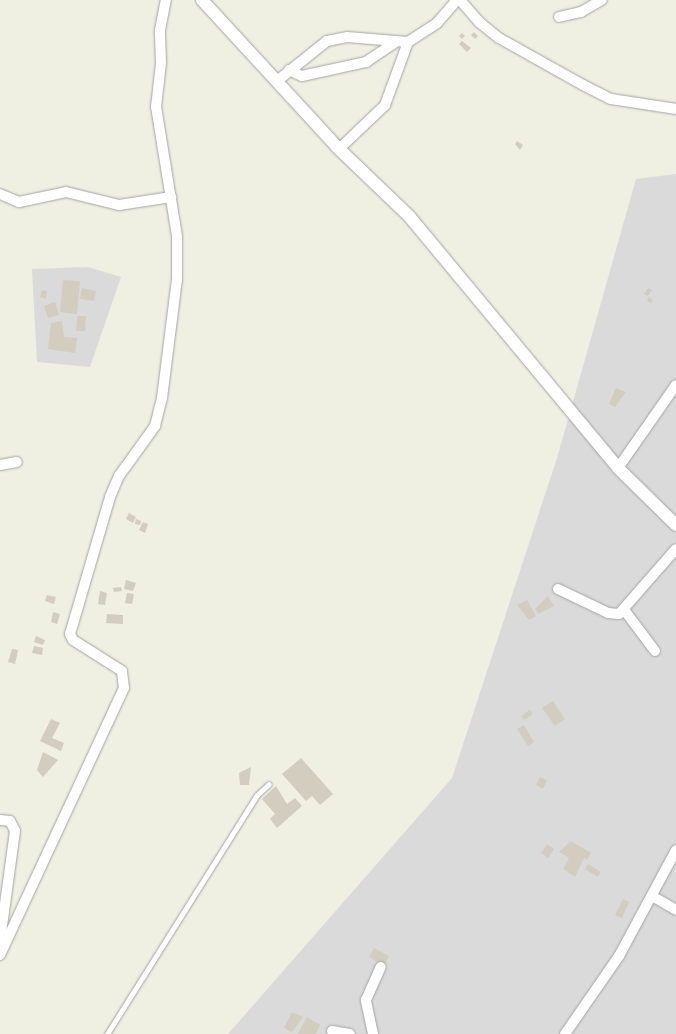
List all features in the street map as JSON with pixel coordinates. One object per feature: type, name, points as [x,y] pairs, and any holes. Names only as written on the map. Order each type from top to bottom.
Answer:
[{"type":"street","points":[[0,955],[124,688],[122,671],[73,640],[70,627],[110,497],[119,476],[142,449],[155,426],[162,398],[177,280],[177,236],[156,107],[161,64],[160,30],[166,0]]},
{"type":"street","points":[[202,0],[339,149],[408,216],[618,468],[676,525]]},
{"type":"street","points":[[289,70],[302,76],[366,62],[437,23],[457,0]]},
{"type":"street","points":[[460,0],[499,38],[583,85],[611,99],[676,109]]},
{"type":"street","points":[[559,17],[581,12],[602,0]]},
{"type":"street","points":[[278,81],[289,70],[327,41],[347,37],[402,41]]},
{"type":"street","points":[[339,149],[384,105],[402,41]]},
{"type":"street","points":[[0,194],[19,202],[66,192],[119,205],[171,197]]},
{"type":"street","points":[[618,468],[676,385]]},
{"type":"street","points":[[0,465],[17,462]]},
{"type":"street","points":[[558,589],[608,613],[625,611],[676,549]]},
{"type":"street","points":[[625,611],[655,651]]},
{"type":"street","points":[[0,820],[10,821],[15,831],[0,941]]},
{"type":"street","points":[[565,1034],[619,956],[676,850]]},
{"type":"street","points":[[652,896],[676,910]]},
{"type":"street","points":[[373,1034],[366,1000],[381,967]]},
{"type":"street","points":[[332,1031],[350,1034]]},
{"type":"lane","points":[[107,1034],[256,795],[269,784]]},
{"type":"shaded area","points":[[676,174],[676,1034],[228,1034],[452,778],[557,458],[636,179]]},
{"type":"shaded area","points":[[88,267],[121,277],[90,367],[37,362],[32,269]]},
{"type":"building","points":[[474,32],[478,36],[475,39],[471,35]]},
{"type":"building","points":[[462,33],[465,36],[462,39],[459,36]]},
{"type":"building","points":[[462,41],[471,48],[467,52],[459,44]]},
{"type":"building","points":[[517,141],[523,145],[520,150],[515,144]]},
{"type":"building","points":[[63,280],[80,281],[77,314],[60,312]]},
{"type":"building","points":[[82,288],[96,291],[94,301],[80,299]]},
{"type":"building","points":[[648,288],[652,290],[648,296],[644,294]]},
{"type":"building","points":[[42,290],[47,291],[46,299],[40,297]]},
{"type":"building","points":[[649,297],[653,300],[651,303],[647,301]]},
{"type":"building","points":[[55,302],[59,315],[48,318],[44,306]]},
{"type":"building","points":[[77,316],[86,316],[85,331],[76,331]]},
{"type":"building","points":[[62,321],[64,337],[77,338],[75,353],[48,349],[51,323]]},
{"type":"building","points":[[616,388],[626,392],[615,407],[609,404]]},
{"type":"building","points":[[129,513],[136,517],[133,523],[126,519]]},
{"type":"building","points":[[136,519],[141,521],[140,525],[135,524]]},
{"type":"building","points":[[143,522],[148,524],[145,533],[139,530]]},
{"type":"building","points":[[126,580],[136,583],[133,591],[124,589]]},
{"type":"building","points":[[121,587],[122,591],[114,592],[113,588]]},
{"type":"building","points":[[100,591],[107,593],[105,605],[98,604]]},
{"type":"building","points":[[127,593],[134,594],[132,604],[125,603]]},
{"type":"building","points":[[47,595],[56,597],[54,604],[45,601]]},
{"type":"building","points":[[548,596],[554,606],[538,614],[535,609]]},
{"type":"building","points":[[527,600],[536,616],[529,620],[517,605]]},
{"type":"building","points":[[53,612],[60,614],[57,624],[51,622]]},
{"type":"building","points":[[107,614],[123,615],[123,624],[106,623]]},
{"type":"building","points":[[36,636],[45,640],[43,645],[34,642]]},
{"type":"building","points":[[34,646],[43,648],[42,655],[32,653]]},
{"type":"building","points":[[12,649],[18,650],[15,664],[8,662]]},
{"type":"building","points":[[553,701],[565,719],[555,726],[542,708]]},
{"type":"building","points":[[530,710],[533,714],[524,720],[521,716]]},
{"type":"building","points":[[51,719],[60,723],[52,738],[64,743],[61,751],[40,741]]},
{"type":"building","points":[[524,725],[534,742],[528,746],[517,729]]},
{"type":"building","points":[[43,752],[58,760],[43,777],[37,770]]},
{"type":"building","points":[[301,758],[333,794],[320,805],[312,796],[306,801],[282,774]]},
{"type":"building","points":[[251,767],[249,785],[240,785],[239,773]]},
{"type":"building","points":[[540,777],[547,780],[543,789],[536,785]]},
{"type":"building","points":[[276,786],[287,804],[295,798],[302,806],[277,828],[270,819],[275,814],[262,799]]},
{"type":"building","points":[[571,841],[591,853],[587,860],[584,858],[575,877],[563,869],[569,858],[559,852]]},
{"type":"building","points":[[547,844],[554,849],[548,858],[541,853]]},
{"type":"building","points":[[588,864],[601,872],[598,877],[585,869]]},
{"type":"building","points":[[623,899],[629,902],[622,918],[615,915]]},
{"type":"building","points":[[374,948],[389,956],[384,966],[369,957]]},
{"type":"building","points":[[292,1012],[303,1017],[292,1032],[284,1028]]},
{"type":"building","points":[[307,1017],[320,1025],[316,1034],[298,1034]]}]
